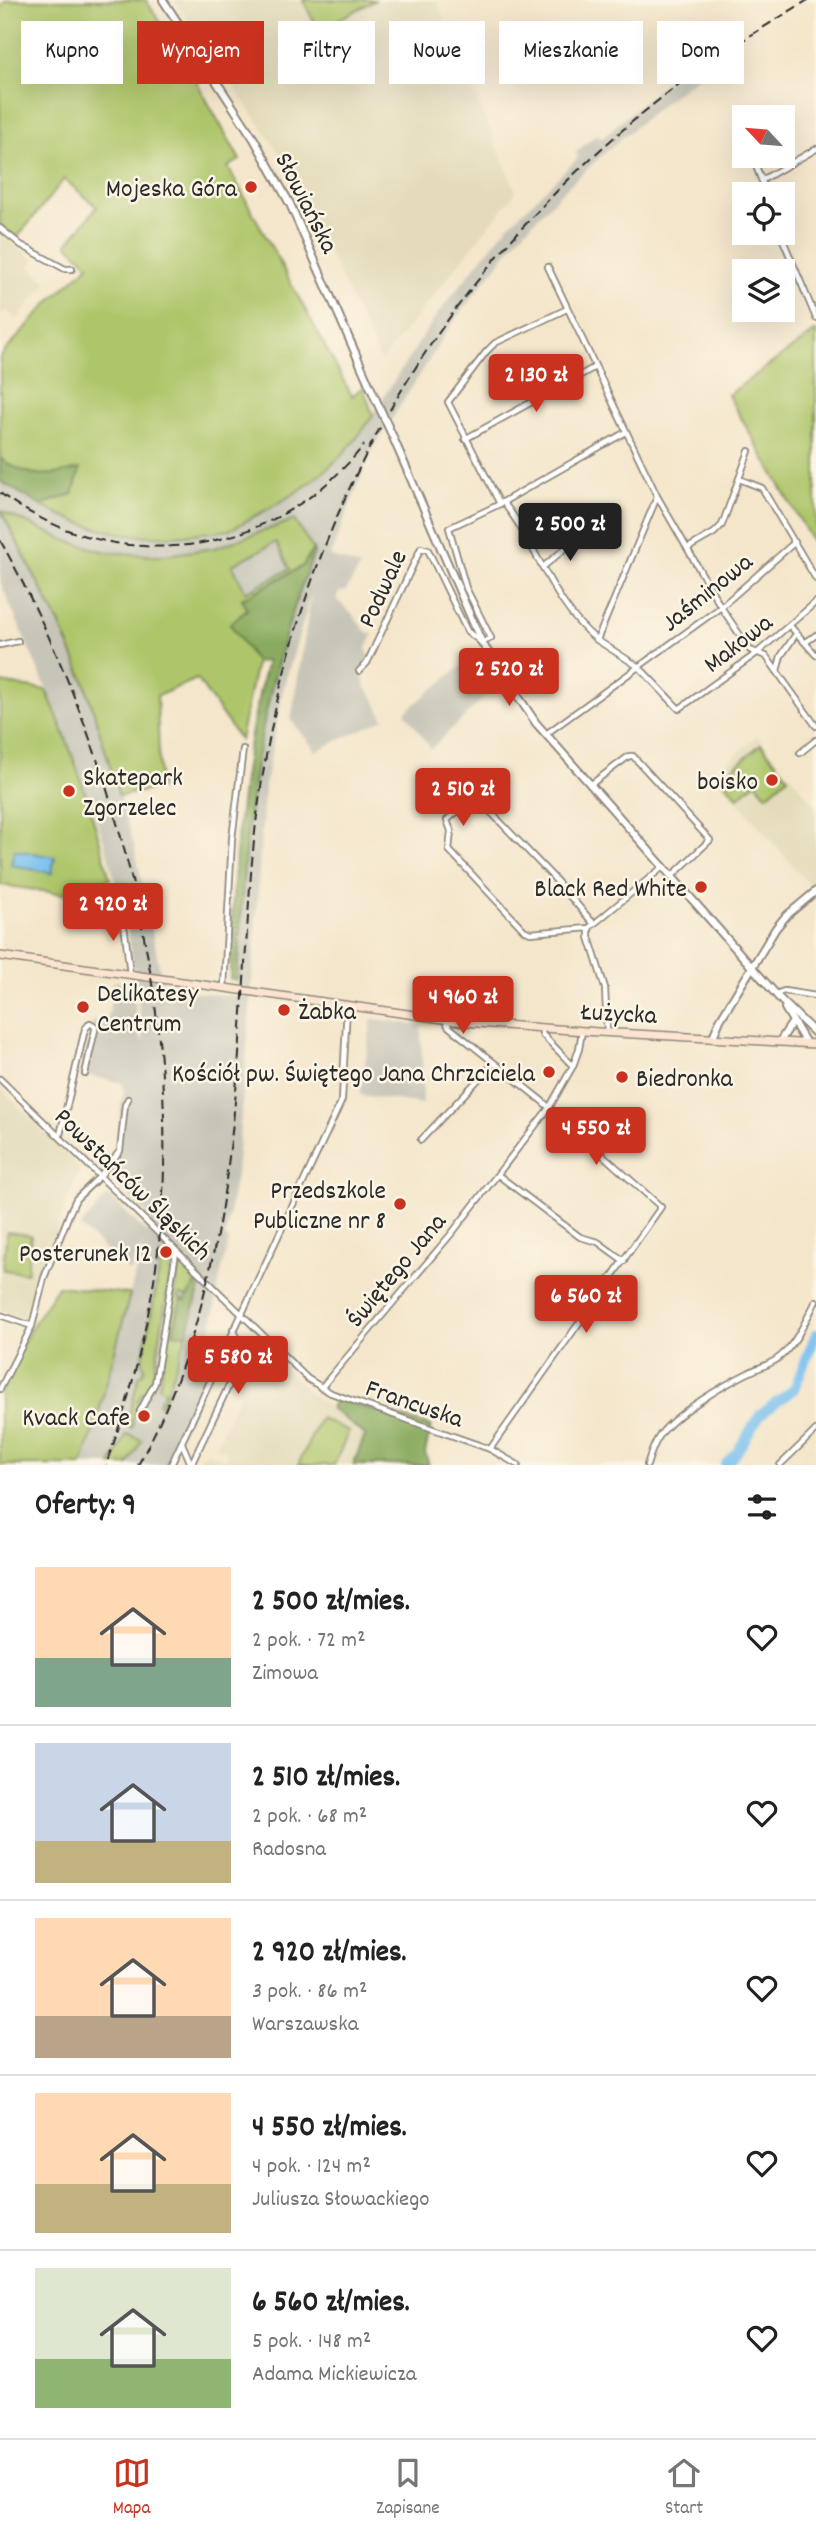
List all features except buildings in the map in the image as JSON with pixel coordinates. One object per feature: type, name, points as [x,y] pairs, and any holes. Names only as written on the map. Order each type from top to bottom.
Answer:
[{"type":"main road","name":"Łużycka","points":[[0,956],[446,1020],[607,1033],[816,1044]]},
{"type":"street","name":"Słowiańska","points":[[163,0],[254,139],[290,204],[482,643],[504,679],[546,734],[778,997]]},
{"type":"street","points":[[757,168],[762,180],[816,149]]},
{"type":"street","points":[[0,228],[21,245],[65,269],[72,269]]},
{"type":"street","points":[[785,245],[816,318]]},
{"type":"street","points":[[548,267],[657,496],[721,607],[750,650],[766,656],[816,726]]},
{"type":"street","points":[[567,309],[495,343],[448,402],[501,503],[516,519],[571,617],[597,640],[639,667]]},
{"type":"street","points":[[466,439],[595,367]]},
{"type":"street","points":[[482,643],[491,638],[466,589],[449,528],[501,503],[626,432]]},
{"type":"street","points":[[688,548],[714,533],[722,525],[749,451]]},
{"type":"street","points":[[738,480],[762,488],[816,579]]},
{"type":"street","points":[[597,640],[657,496]]},
{"type":"street","points":[[543,567],[580,536]]},
{"type":"street","name":"Jaśminowa","points":[[546,734],[721,607],[795,542]]},
{"type":"street","name":"Podwale","points":[[359,671],[368,663],[421,548],[428,550],[467,631],[482,643]]},
{"type":"street","name":"Makowa","points":[[639,667],[679,709],[757,653],[816,602]]},
{"type":"street","points":[[790,626],[816,655]]},
{"type":"street","points":[[777,672],[781,656],[796,634]]},
{"type":"street","points":[[806,642],[816,635]]},
{"type":"street","points":[[0,646],[18,642]]},
{"type":"street","points":[[800,752],[816,740]]},
{"type":"street","points":[[224,988],[232,839],[243,749]]},
{"type":"street","points":[[590,785],[629,756],[633,756],[710,839],[672,876]]},
{"type":"street","points":[[607,1033],[605,988],[589,937],[591,926],[553,877],[479,801],[471,801],[447,820],[451,831],[449,850],[524,930],[530,933],[591,926],[626,900],[664,866]]},
{"type":"street","points":[[713,1037],[715,1029],[781,921],[816,891]]},
{"type":"street","points":[[99,892],[117,897],[130,974]]},
{"type":"street","points":[[778,997],[784,991],[816,996]]},
{"type":"street","points":[[778,997],[806,1043]]},
{"type":"street","points":[[778,997],[816,1034]]},
{"type":"street","points":[[170,1465],[342,1100],[347,1005]]},
{"type":"street","points":[[446,1020],[448,1027],[549,1108],[661,1207],[490,1449]]},
{"type":"street","points":[[60,1136],[85,1028],[90,1023],[95,1030],[85,1074]]},
{"type":"street","points":[[780,1041],[793,1023]]},
{"type":"street","points":[[804,1024],[806,1043]]},
{"type":"street","points":[[542,1028],[542,1034],[573,1066]]},
{"type":"street","name":"Świętego Jana","points":[[321,1388],[498,1175],[549,1108],[573,1066],[582,1031]]},
{"type":"street","points":[[421,1140],[493,1065]]},
{"type":"street","name":"Powstańców Śląskich","points":[[0,1079],[242,1314]]},
{"type":"street","points":[[0,1389],[32,1326],[44,1278],[76,1199],[100,1176],[120,1151],[128,1099]]},
{"type":"street","points":[[498,1175],[580,1237],[598,1242],[624,1261]]},
{"type":"street","points":[[140,1411],[155,1383],[176,1251]]},
{"type":"street","points":[[647,1465],[657,1438],[677,1418],[726,1384],[765,1367],[782,1355],[800,1331],[816,1301]]},
{"type":"street","name":"Francuska","points":[[242,1314],[308,1380],[321,1388],[490,1449],[519,1465]]},
{"type":"street","points":[[0,1315],[32,1326]]},
{"type":"street","points":[[191,1465],[240,1362],[238,1339],[233,1329]]},
{"type":"street","points":[[0,1377],[6,1380]]},
{"type":"street","points":[[780,1465],[816,1430]]},
{"type":"street","points":[[181,1442],[191,1465]]},
{"type":"shaded area","points":[[175,0],[303,0],[314,21],[278,21],[278,84],[375,84],[375,21],[335,21],[376,0],[436,0],[445,21],[389,21],[389,84],[471,84],[516,192],[381,361],[284,160],[232,84],[264,84],[264,21],[189,21]]},
{"type":"shaded area","points":[[665,84],[689,84],[609,149],[563,191],[519,237],[453,322],[371,452],[330,556],[360,567],[346,591],[339,592],[336,599],[364,630],[373,635],[366,649],[371,660],[363,678],[384,719],[316,751],[291,720],[312,592],[284,685],[264,791],[251,998],[236,1174],[225,1237],[229,1240],[204,1360],[214,1365],[168,1461],[174,1465],[82,1465],[97,1419],[144,1241],[130,1272],[80,1227],[108,1195],[146,1232],[149,1221],[145,1212],[102,1169],[116,1151],[124,1093],[122,1083],[81,1074],[93,1020],[107,1022],[114,981],[128,984],[135,1003],[138,1033],[144,1043],[128,931],[104,841],[61,722],[0,582],[0,481],[69,520],[118,533],[147,536],[284,501],[323,474],[351,447],[438,313],[507,227],[578,158],[576,152],[597,134],[602,138]],"holes":[[[2,512],[67,541],[106,553],[158,556],[215,548],[294,520],[314,553],[303,580],[275,675],[260,742],[251,801],[235,996],[164,989],[134,845],[85,683],[60,625]]]},
{"type":"shaded area","points":[[0,234],[35,260],[29,267],[47,282],[17,320],[6,310],[0,317]]},
{"type":"shaded area","points":[[277,542],[290,569],[246,592],[232,565]]},
{"type":"shaded area","points":[[481,650],[499,683],[431,749],[405,712]]},
{"type":"shaded area","points":[[757,736],[816,806],[816,883],[811,887],[714,774]]},
{"type":"shaded area","points":[[372,1019],[421,1025],[423,1104],[360,1095]]},
{"type":"shaded area","points":[[0,1088],[80,1168],[23,1318],[0,1310]]},
{"type":"shaded area","points":[[261,1345],[306,1390],[365,1435],[353,1465],[197,1465],[201,1455],[208,1453],[224,1459],[227,1452],[216,1446]]},
{"type":"green space","points":[[7,0],[146,0],[159,21],[137,21],[137,84],[198,84],[240,160],[228,167],[352,396],[363,387],[373,415],[350,447],[307,485],[232,529],[158,536],[98,529],[40,505],[73,494],[45,477],[13,468],[0,458],[0,357],[48,303],[89,265],[67,244],[97,207],[64,179],[17,238],[0,225],[0,7]]},
{"type":"green space","points":[[303,0],[376,0],[335,21],[314,21]]},
{"type":"green space","points":[[816,331],[816,548],[728,395]]},
{"type":"green space","points":[[0,458],[29,473],[48,474],[80,469],[73,494],[40,505],[0,481]]},
{"type":"green space","points":[[1,511],[67,541],[106,552],[158,556],[215,548],[294,520],[313,549],[303,566],[242,599],[247,609],[230,624],[256,662],[240,740],[197,679],[157,696],[160,788],[119,796],[85,683],[60,625]],"holes":[[[276,542],[290,569],[246,592],[232,565]]]},
{"type":"green space","points":[[313,549],[314,553],[283,643],[261,737],[246,845],[237,980],[230,979],[239,819],[250,740],[267,661],[256,662],[230,624],[247,610],[242,599],[303,566]]},
{"type":"green space","points":[[0,683],[46,690],[82,783],[110,879],[81,884],[82,889],[64,894],[0,885]]},
{"type":"green space","points":[[761,744],[788,777],[767,795],[756,782],[738,797],[721,778]]},
{"type":"green space","points":[[7,1232],[31,1235],[27,1273],[3,1270]]},
{"type":"green space","points":[[160,1256],[171,1259],[171,1268],[153,1382],[148,1392],[142,1393],[137,1401],[140,1403],[135,1410],[132,1428],[128,1427],[128,1420],[139,1376],[145,1367],[142,1363]]},
{"type":"green space","points":[[182,1262],[202,1280],[186,1297],[180,1294],[178,1297],[181,1299],[173,1333],[187,1334],[162,1406],[158,1404],[165,1391],[159,1387]]},
{"type":"green space","points":[[196,1283],[201,1283],[187,1334],[173,1333],[181,1299],[185,1301]]},
{"type":"green space","points":[[58,1286],[130,1294],[97,1419],[82,1465],[0,1465],[0,1390],[32,1326]]},
{"type":"green space","points":[[335,1399],[431,1426],[425,1453],[429,1465],[353,1465],[365,1435],[331,1408]]},
{"type":"green space","points":[[320,1418],[349,1431],[334,1465],[298,1465]]},
{"type":"green space","points":[[127,1434],[142,1440],[128,1465],[111,1465]]},
{"type":"water","points":[[14,850],[55,857],[52,873],[11,865]]},
{"type":"waterway","points":[[725,1465],[737,1452],[760,1415],[794,1389],[816,1334]]},
{"type":"railway","points":[[138,1465],[170,1397],[195,1327],[213,1256],[226,1183],[234,1110],[250,887],[264,770],[288,658],[323,550],[369,448],[426,352],[493,261],[571,177],[677,85],[808,0]]},
{"type":"railway","points":[[0,493],[46,521],[93,538],[143,546],[192,544],[240,533],[285,513],[327,483],[364,445]]},
{"type":"railway","points":[[0,540],[40,618],[75,700],[106,786],[131,875],[149,965],[160,1055],[164,1145],[160,1233],[140,1351],[106,1465]]},
{"type":"place","name":"Mojeska Góra","points":[[251,187]]},
{"type":"place","name":"boisko","points":[[772,780]]},
{"type":"place","name":"Skatepark Zgorzelec","points":[[69,791]]},
{"type":"place","name":"Black Red White","points":[[701,887]]},
{"type":"place","name":"Delikatesy Centrum","points":[[83,1007]]},
{"type":"place","name":"Żabka","points":[[284,1010]]},
{"type":"place","name":"Kościół pw. Świętego Jana Chrzciciela","points":[[549,1072]]},
{"type":"place","name":"Biedronka","points":[[622,1077]]},
{"type":"place","name":"Przedszkole Publiczne nr 8","points":[[400,1204]]},
{"type":"place","name":"Posterunek 12","points":[[166,1252]]},
{"type":"place","name":"Kvack Cafe","points":[[144,1416]]}]
